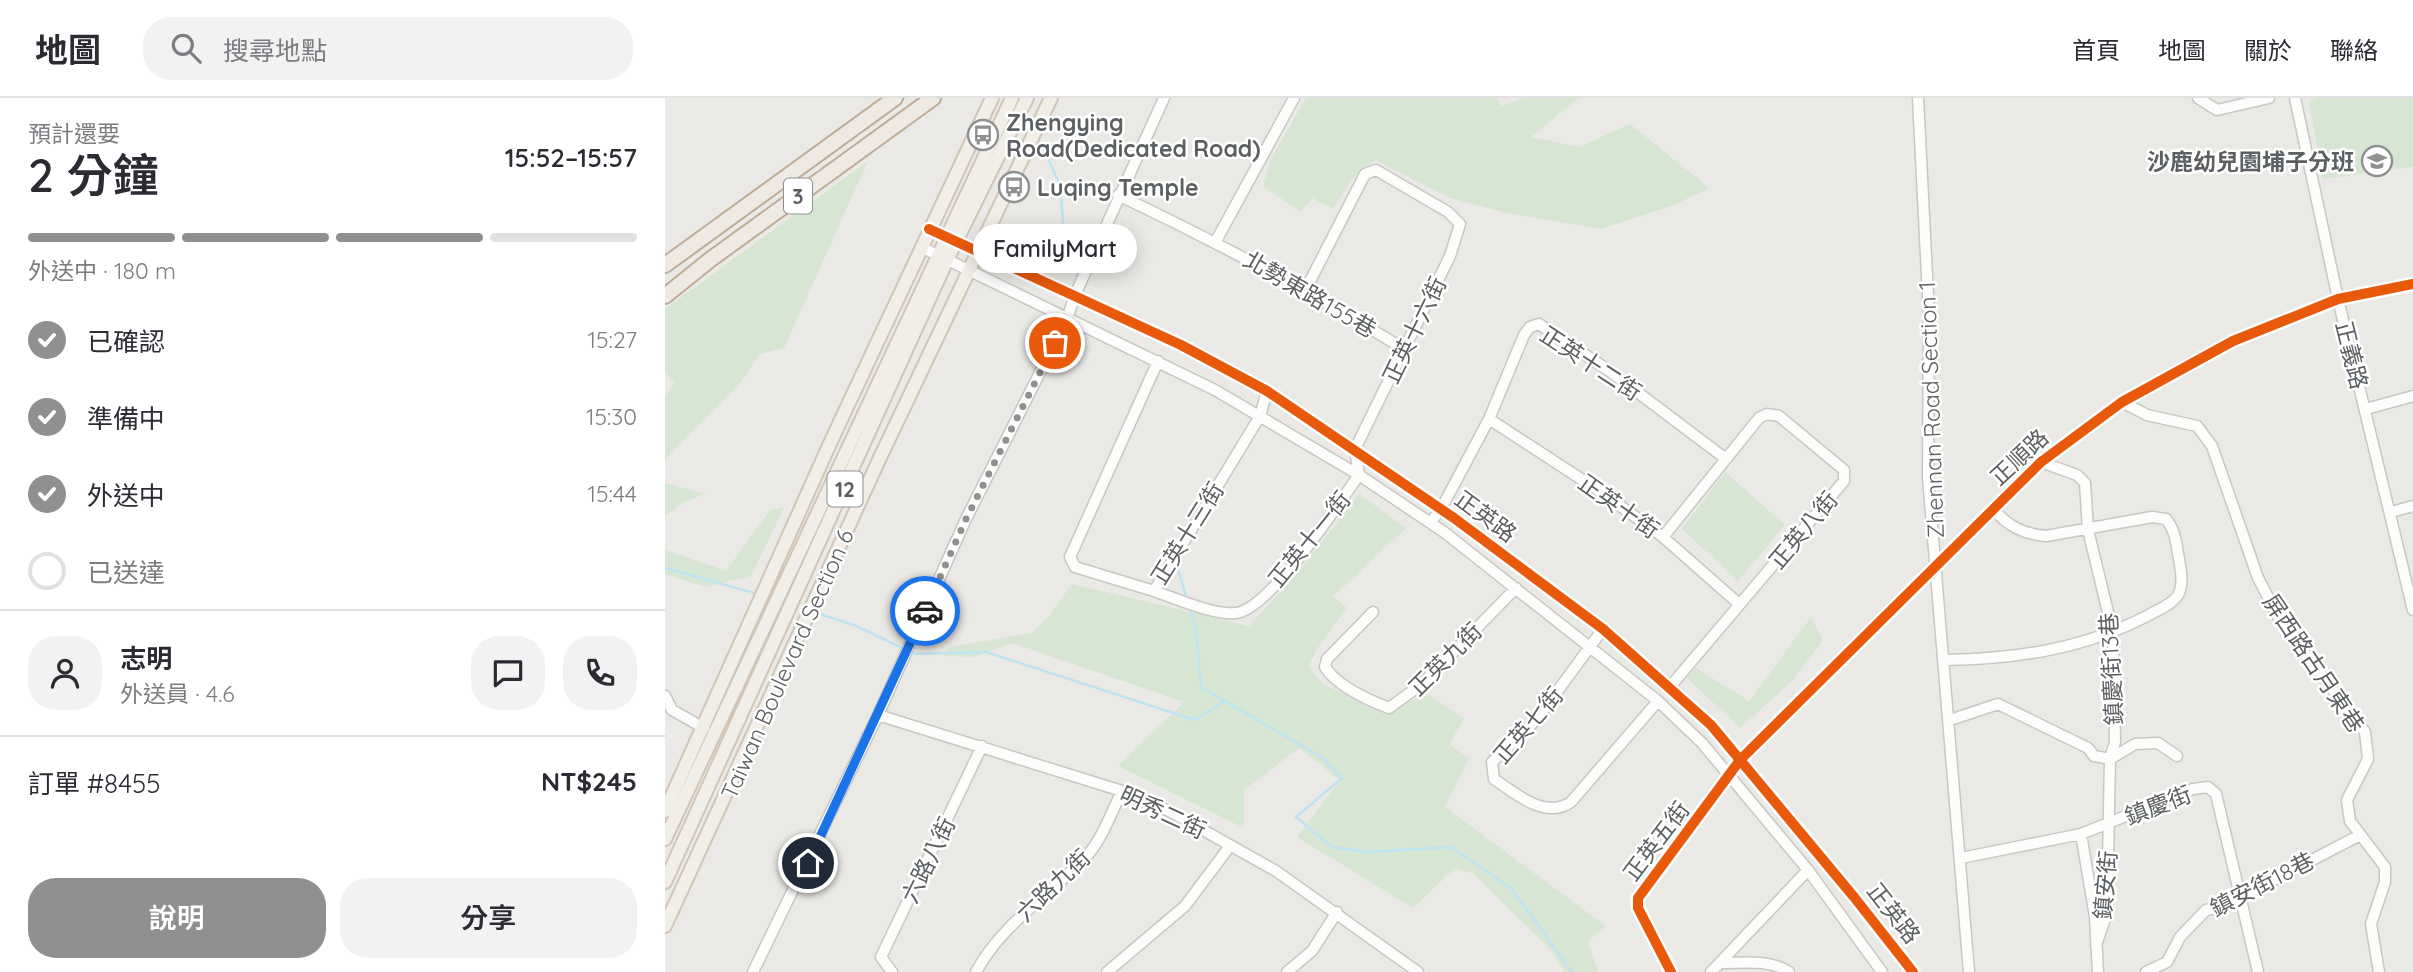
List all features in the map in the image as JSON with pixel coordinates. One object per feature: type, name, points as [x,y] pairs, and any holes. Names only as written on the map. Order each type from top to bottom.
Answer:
[{"type":"highway","name":"3","points":[[665,265],[895,98]]},
{"type":"highway","name":"3","points":[[665,296],[711,259],[933,98]]},
{"type":"main road","name":"Taiwan Boulevard Section 6","points":[[951,239],[1012,98]]},
{"type":"main road","name":"Taiwan Boulevard Section 6","points":[[665,839],[942,257],[1027,98]]},
{"type":"main road","name":"Taiwan Boulevard Section 6","points":[[665,926],[878,462],[1051,98]]},
{"type":"main road","name":"12","points":[[665,811],[990,99]]},
{"type":"main road","name":"Taiwan Boulevard Section 6","points":[[665,881],[942,257]]},
{"type":"street","points":[[754,972],[878,715],[966,519],[1067,319],[1118,195],[1164,98]]},
{"type":"street","name":"北勢東路155巷","points":[[1216,241],[1294,98]]},
{"type":"street","name":"Zhennan Road Section 1","points":[[1918,98],[1929,316],[1928,477],[1969,972]]},
{"type":"street","points":[[2198,98],[2217,110],[2269,98]]},
{"type":"street","name":"正義路","points":[[2295,98],[2338,299],[2413,610]]},
{"type":"street","name":"正英十六街","points":[[1306,289],[1365,174],[1376,170],[1448,212],[1460,224],[1458,236],[1355,449]]},
{"type":"street","name":"北勢東路155巷","points":[[1118,195],[1216,241],[1306,289],[1404,349]]},
{"type":"street","name":"正英路","points":[[929,229],[1181,345],[1267,391],[1441,509],[1603,629],[1711,725],[1913,972]]},
{"type":"street","name":"正英路","points":[[921,247],[1158,361],[1260,416],[1431,522],[1658,701],[1702,743],[1808,870],[1882,972]]},
{"type":"street","name":"正順路","points":[[1730,777],[1740,760],[2041,462],[2122,401],[2233,341],[2338,299],[2413,284]]},
{"type":"street","name":"正英十二街","points":[[1431,522],[1441,509],[1489,419],[1524,335],[1530,327],[1539,324],[1608,370],[1726,459]]},
{"type":"street","name":"正英十三街","points":[[1158,361],[1070,556],[1075,566],[1154,591],[1260,416],[1267,391]]},
{"type":"street","points":[[2366,409],[2413,396]]},
{"type":"street","name":"屏西路古月東巷","points":[[2122,401],[2147,415],[2197,426],[2212,446],[2258,579],[2282,624],[2364,732],[2368,759],[2347,800],[2350,821],[2385,867],[2385,882],[2371,924],[2379,972]]},
{"type":"street","name":"正英八街","points":[[1663,537],[1759,418],[1767,414],[1779,416],[1845,470],[1845,481],[1669,688]]},
{"type":"street","name":"正英十街","points":[[1489,419],[1601,492],[1663,537],[1739,604]]},
{"type":"street","name":"正英十一街","points":[[1154,591],[1221,612],[1237,614],[1251,607],[1300,557],[1359,475],[1355,449]]},
{"type":"street","name":"鎮慶街13巷","points":[[2041,462],[2077,475],[2085,483],[2088,530],[2113,633],[2115,742],[2110,759],[2109,823]]},
{"type":"street","points":[[2391,512],[2413,506]]},
{"type":"street","points":[[1945,660],[2004,659],[2113,633],[2177,598],[2182,575],[2173,528],[2166,519],[2152,517],[2088,530],[2029,535],[2014,528],[1994,510]]},
{"type":"street","name":"正英九街","points":[[1373,612],[1327,659],[1325,667],[1330,675],[1373,702],[1389,708],[1422,684],[1516,588]]},
{"type":"street","name":"正英七街","points":[[1603,629],[1538,719],[1492,762],[1494,779],[1549,811],[1561,810],[1571,802],[1658,701]]},
{"type":"street","points":[[665,696],[672,710],[704,728]]},
{"type":"street","points":[[1950,720],[1998,704],[2006,705],[2088,748],[2094,756],[2110,759],[2135,744],[2158,743],[2178,756]]},
{"type":"street","name":"明秀二街","points":[[878,715],[1122,791],[1171,812],[1276,871],[1418,972]]},
{"type":"street","name":"六路八街","points":[[892,972],[881,957],[982,746]]},
{"type":"street","name":"正英五街","points":[[1671,972],[1638,908],[1638,898],[1730,777]]},
{"type":"street","name":"鎮慶街","points":[[1961,858],[2081,834],[2193,789],[2208,787],[2216,794],[2258,972]]},
{"type":"street","name":"六路九街","points":[[976,972],[986,954],[1013,924],[1087,856],[1122,791]]},
{"type":"street","name":"鎮安街","points":[[2096,945],[2107,913],[2109,823]]},
{"type":"street","name":"鎮安街","points":[[2081,834],[2095,918],[2098,972]]},
{"type":"street","name":"鎮安街18巷","points":[[2146,972],[2167,962],[2180,937],[2206,910],[2222,907],[2360,835]]},
{"type":"street","points":[[1107,972],[1185,906],[1230,846]]},
{"type":"street","points":[[1711,972],[1808,870]]},
{"type":"street","points":[[1287,972],[1312,951],[1337,912]]},
{"type":"street","points":[[1721,963],[1757,962],[1789,972]]},
{"type":"green space","points":[[1306,98],[1496,98],[1502,106],[1524,98],[1579,98],[1531,137],[1579,147],[1630,124],[1709,188],[1674,205],[1601,229],[1506,213],[1450,198],[1375,160],[1352,179],[1333,209],[1312,198],[1301,212],[1263,186],[1271,159]]},
{"type":"green space","points":[[2315,98],[2413,98],[2413,167],[2323,179],[2309,103]]},
{"type":"green space","points":[[868,161],[784,348],[760,354],[736,388],[665,460],[665,397],[674,383],[665,371],[665,309]]},
{"type":"green space","points":[[1725,472],[1785,525],[1738,581],[1682,529]]},
{"type":"green space","points":[[665,483],[705,494],[682,503],[665,516]]},
{"type":"green space","points":[[1359,494],[1406,528],[1333,597],[1347,608],[1315,652],[1309,667],[1323,684],[1388,713],[1427,693],[1464,719],[1449,744],[1469,759],[1445,807],[1606,926],[1588,941],[1598,972],[1564,972],[1551,950],[1474,874],[1455,868],[1413,908],[1297,837],[1340,780],[1299,748],[1244,790],[1244,828],[1118,766],[1184,702],[1012,643],[973,657],[944,656],[950,647],[1032,633],[1048,617],[1072,584],[1249,626],[1295,576]]},
{"type":"green space","points":[[784,508],[751,576],[705,587],[665,574],[665,550],[726,571],[770,510]]},
{"type":"green space","points":[[1811,617],[1823,640],[1792,681],[1740,728],[1687,678],[1696,668],[1749,701]]},
{"type":"waterway","points":[[1040,141],[1060,185],[1066,259]]},
{"type":"waterway","points":[[665,568],[754,593]]},
{"type":"waterway","points":[[1178,569],[1187,599]]},
{"type":"waterway","points":[[1190,609],[1196,628],[1201,687],[1323,758],[1342,778],[1296,817],[1332,847],[1367,852],[1451,847],[1511,888],[1572,972]]},
{"type":"waterway","points":[[817,613],[854,625],[900,647]]},
{"type":"waterway","points":[[915,654],[986,652],[1195,720],[1225,701]]},
{"type":"cycle path","points":[[929,229],[1181,345],[1267,391],[1454,518],[1603,629],[1711,725],[1913,972]]},
{"type":"cycle path","points":[[1671,972],[1638,908],[1638,898],[1740,760],[2041,462],[2122,402],[2233,341],[2338,299],[2413,284]]},
{"type":"way so far","points":[[925,611],[966,519],[1055,343]]},
{"type":"place","name":"Zhengying Road(Dedicated Road)","points":[[983,135]]},
{"type":"place","name":"沙鹿幼兒園埔子分班","points":[[2377,161]]},
{"type":"place","name":"Luqing Temple","points":[[1014,187]]},
{"type":"place","name":"FamilyMart","points":[[1055,343]]},
{"type":"route","points":[[808,863],[925,611]]}]
